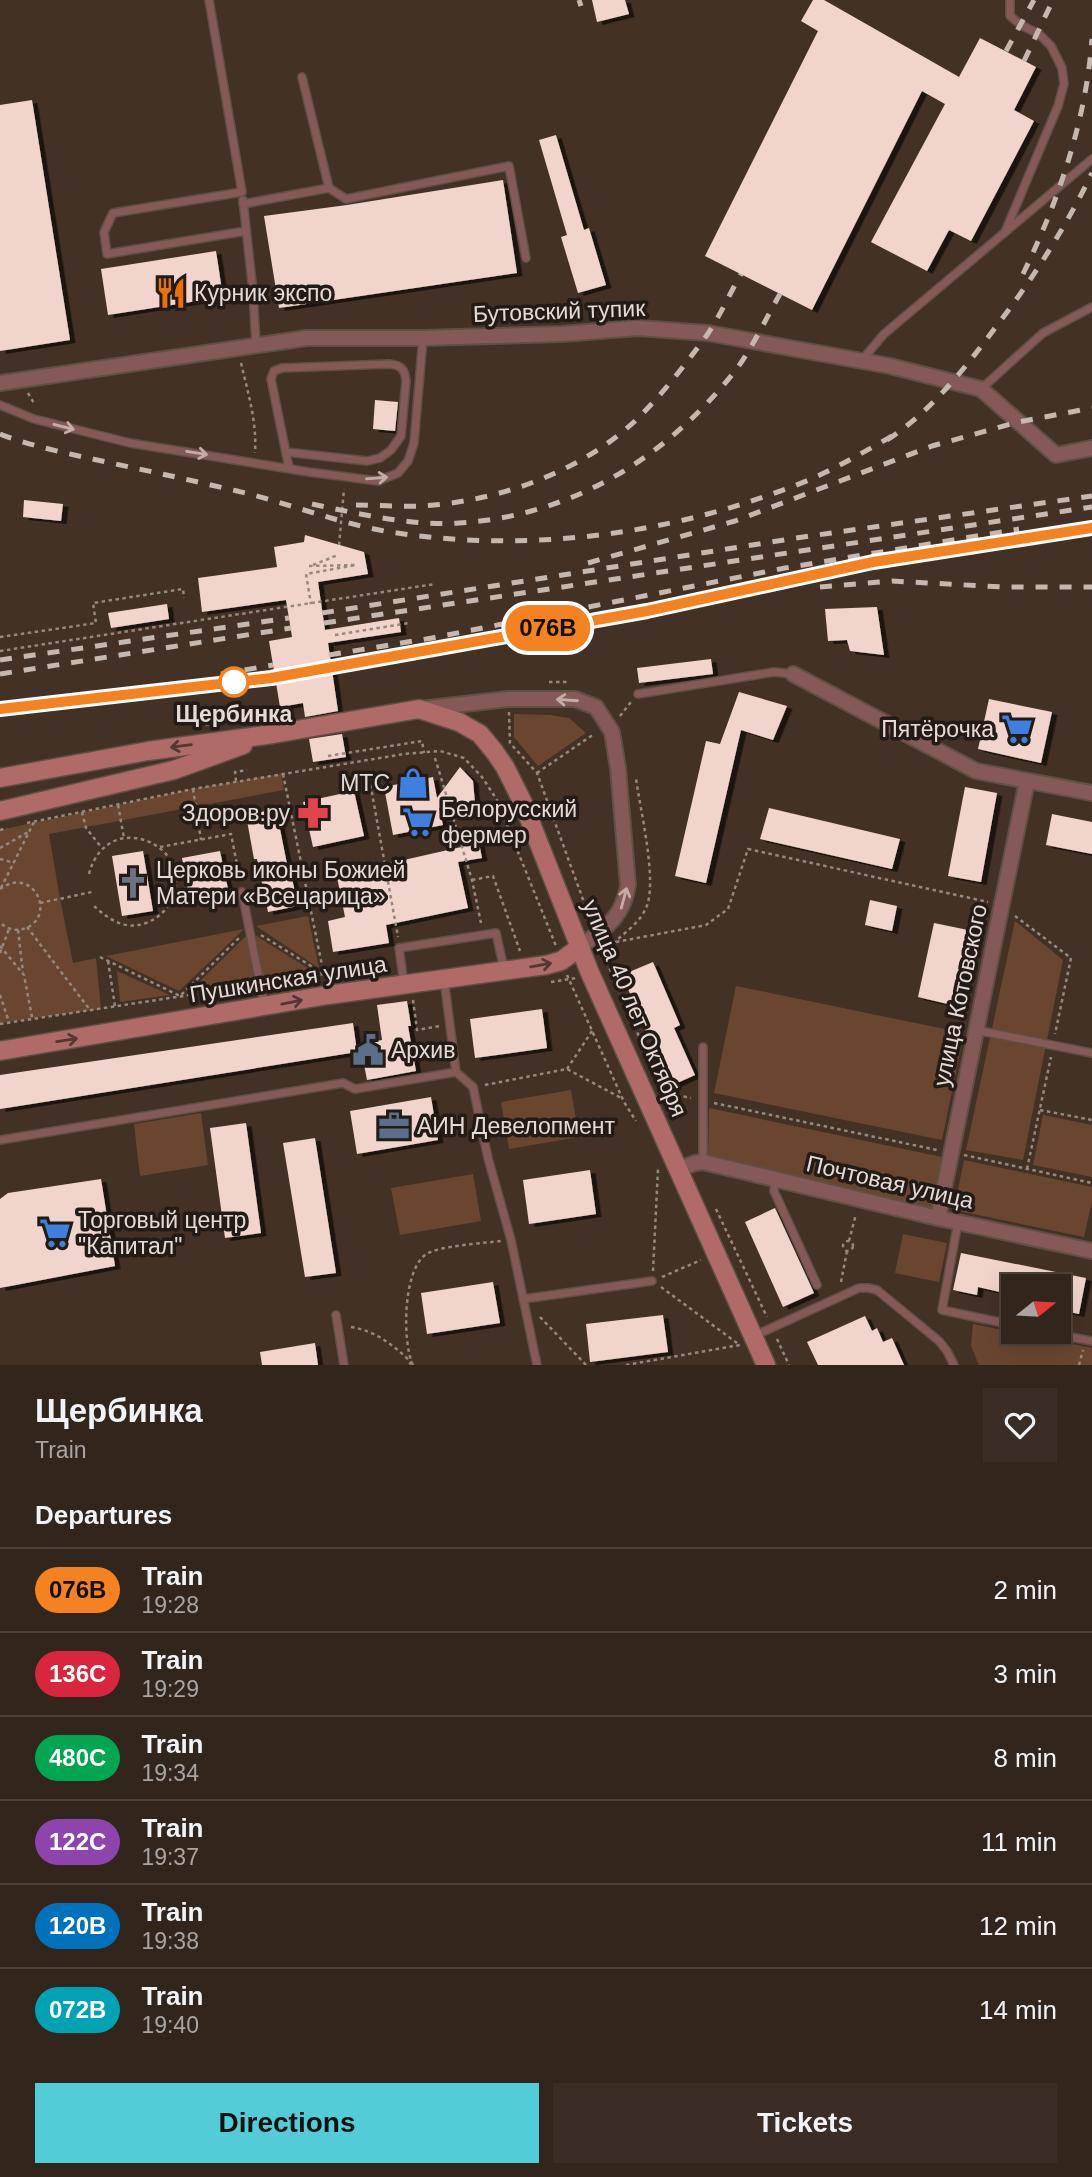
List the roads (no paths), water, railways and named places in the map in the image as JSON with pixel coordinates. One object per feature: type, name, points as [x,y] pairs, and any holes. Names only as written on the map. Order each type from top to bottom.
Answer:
[{"type":"main road","points":[[0,778],[148,751],[273,734],[419,709]]},
{"type":"main road","name":"улица 40 лет Октября","points":[[419,709],[459,722],[480,734],[494,751],[523,803],[671,1171],[747,1341],[766,1365]]},
{"type":"main road","points":[[0,811],[174,770],[273,734]]},
{"type":"main road","name":"Пушкинская улица","points":[[0,1051],[328,995],[546,965],[561,961],[580,947]]},
{"type":"street","name":"Бутовский тупик","points":[[0,383],[307,338],[562,334],[638,328],[708,333],[861,360],[981,389],[1056,455],[1092,449]]},
{"type":"street","points":[[793,674],[976,771],[1092,793]]},
{"type":"street","points":[[419,709],[508,698],[575,699],[596,707],[612,732],[618,768],[628,885],[625,901],[618,915],[580,947]]},
{"type":"street","name":"улица Котовского","points":[[938,1218],[1027,781]]},
{"type":"street","points":[[671,1171],[703,1162]]},
{"type":"street","name":"Почтовая улица","points":[[703,1162],[938,1218],[1092,1251]]},
{"type":"lane","points":[[209,0],[242,192],[256,344]]},
{"type":"lane","points":[[1003,236],[1058,106],[1064,84],[1062,68],[1051,46],[1039,34],[1010,16],[1010,0]]},
{"type":"lane","points":[[302,77],[329,188],[346,199],[509,166],[526,258]]},
{"type":"lane","points":[[861,360],[884,334],[1092,159]]},
{"type":"lane","points":[[243,204],[329,188]]},
{"type":"lane","points":[[242,192],[113,213],[104,232],[107,254],[246,231]]},
{"type":"lane","points":[[981,389],[1043,333],[1092,307]]},
{"type":"lane","points":[[0,405],[34,419],[130,443],[378,481],[398,473],[408,461],[414,443],[423,338]]},
{"type":"lane","points":[[286,452],[366,461],[380,458],[391,450],[401,436],[405,372],[400,366],[389,364],[282,368],[274,371],[271,379],[289,468]]},
{"type":"lane","points":[[638,694],[774,672],[793,674]]},
{"type":"lane","points":[[242,892],[264,1007]]},
{"type":"lane","points":[[407,984],[399,948],[496,933],[505,971]]},
{"type":"lane","points":[[444,979],[456,1072],[473,1087],[488,1158],[511,1240],[537,1365]]},
{"type":"lane","points":[[976,1030],[1092,1053]]},
{"type":"lane","points":[[703,1047],[703,1162]]},
{"type":"lane","points":[[0,1140],[343,1083],[355,1089],[456,1072]]},
{"type":"lane","points":[[775,1179],[774,1191],[817,1285]]},
{"type":"lane","points":[[958,1222],[942,1310],[1001,1322]]},
{"type":"lane","points":[[523,1299],[652,1281]]},
{"type":"lane","points":[[747,1341],[859,1288],[873,1289],[939,1341],[954,1365]]},
{"type":"lane","points":[[337,1319],[344,1365]]},
{"type":"lane","points":[[1071,1337],[1092,1341]]},
{"type":"railway","points":[[579,0],[581,6]]},
{"type":"railway","points":[[1006,51],[1034,0]]},
{"type":"railway","points":[[1024,61],[1053,0]]},
{"type":"railway","points":[[1023,274],[1069,159],[1084,99],[1092,39]]},
{"type":"railway","points":[[887,440],[931,404],[981,347],[1046,255],[1092,173]]},
{"type":"railway","points":[[356,505],[420,506],[478,498],[535,481],[588,456],[635,421],[682,369],[707,335],[741,274]]},
{"type":"railway","points":[[312,504],[404,521],[459,523],[540,509],[578,495],[614,477],[647,455],[679,430],[708,402],[735,371],[780,294]]},
{"type":"railway","points":[[588,563],[735,521],[932,446],[1018,422],[1092,408]]},
{"type":"railway","points":[[0,434],[60,452],[256,496],[370,528],[440,538],[491,541],[593,536],[694,518],[804,482],[894,435]]},
{"type":"railway","points":[[322,613],[803,537],[1092,496]]},
{"type":"railway","points":[[324,623],[1092,507]]},
{"type":"railway","points":[[1002,542],[1092,528]]},
{"type":"railway","points":[[329,655],[432,638],[785,568],[1019,529]]},
{"type":"railway","points":[[331,667],[647,611],[853,566]]},
{"type":"railway","points":[[820,587],[892,581],[1003,587],[1092,587]]},
{"type":"railway","points":[[0,660],[289,618]]},
{"type":"railway","points":[[0,674],[291,628]]},
{"type":"railway","points":[[221,674],[273,665]]},
{"type":"railway","points":[[0,709],[275,677]]},
{"type":"train","name":"076В","points":[[0,709],[271,678],[647,611],[873,562],[1092,528]]},
{"type":"place","name":"Курник экспо","points":[[171,293]]},
{"type":"place","name":"Щербинка","points":[[234,682]]},
{"type":"place","name":"Пятёрочка","points":[[1017,729]]},
{"type":"place","name":"МТС","points":[[413,783]]},
{"type":"place","name":"Здоров.ру","points":[[313,813]]},
{"type":"place","name":"Белорусский фермер","points":[[418,822]]},
{"type":"place","name":"Церковь иконы Божией Матери «Всецарица»","points":[[133,883]]},
{"type":"place","name":"Архив","points":[[368,1050]]},
{"type":"place","name":"АИН Девелопмент","points":[[394,1126]]},
{"type":"place","name":"Торговый центр \"Капитал\"","points":[[55,1233]]}]
